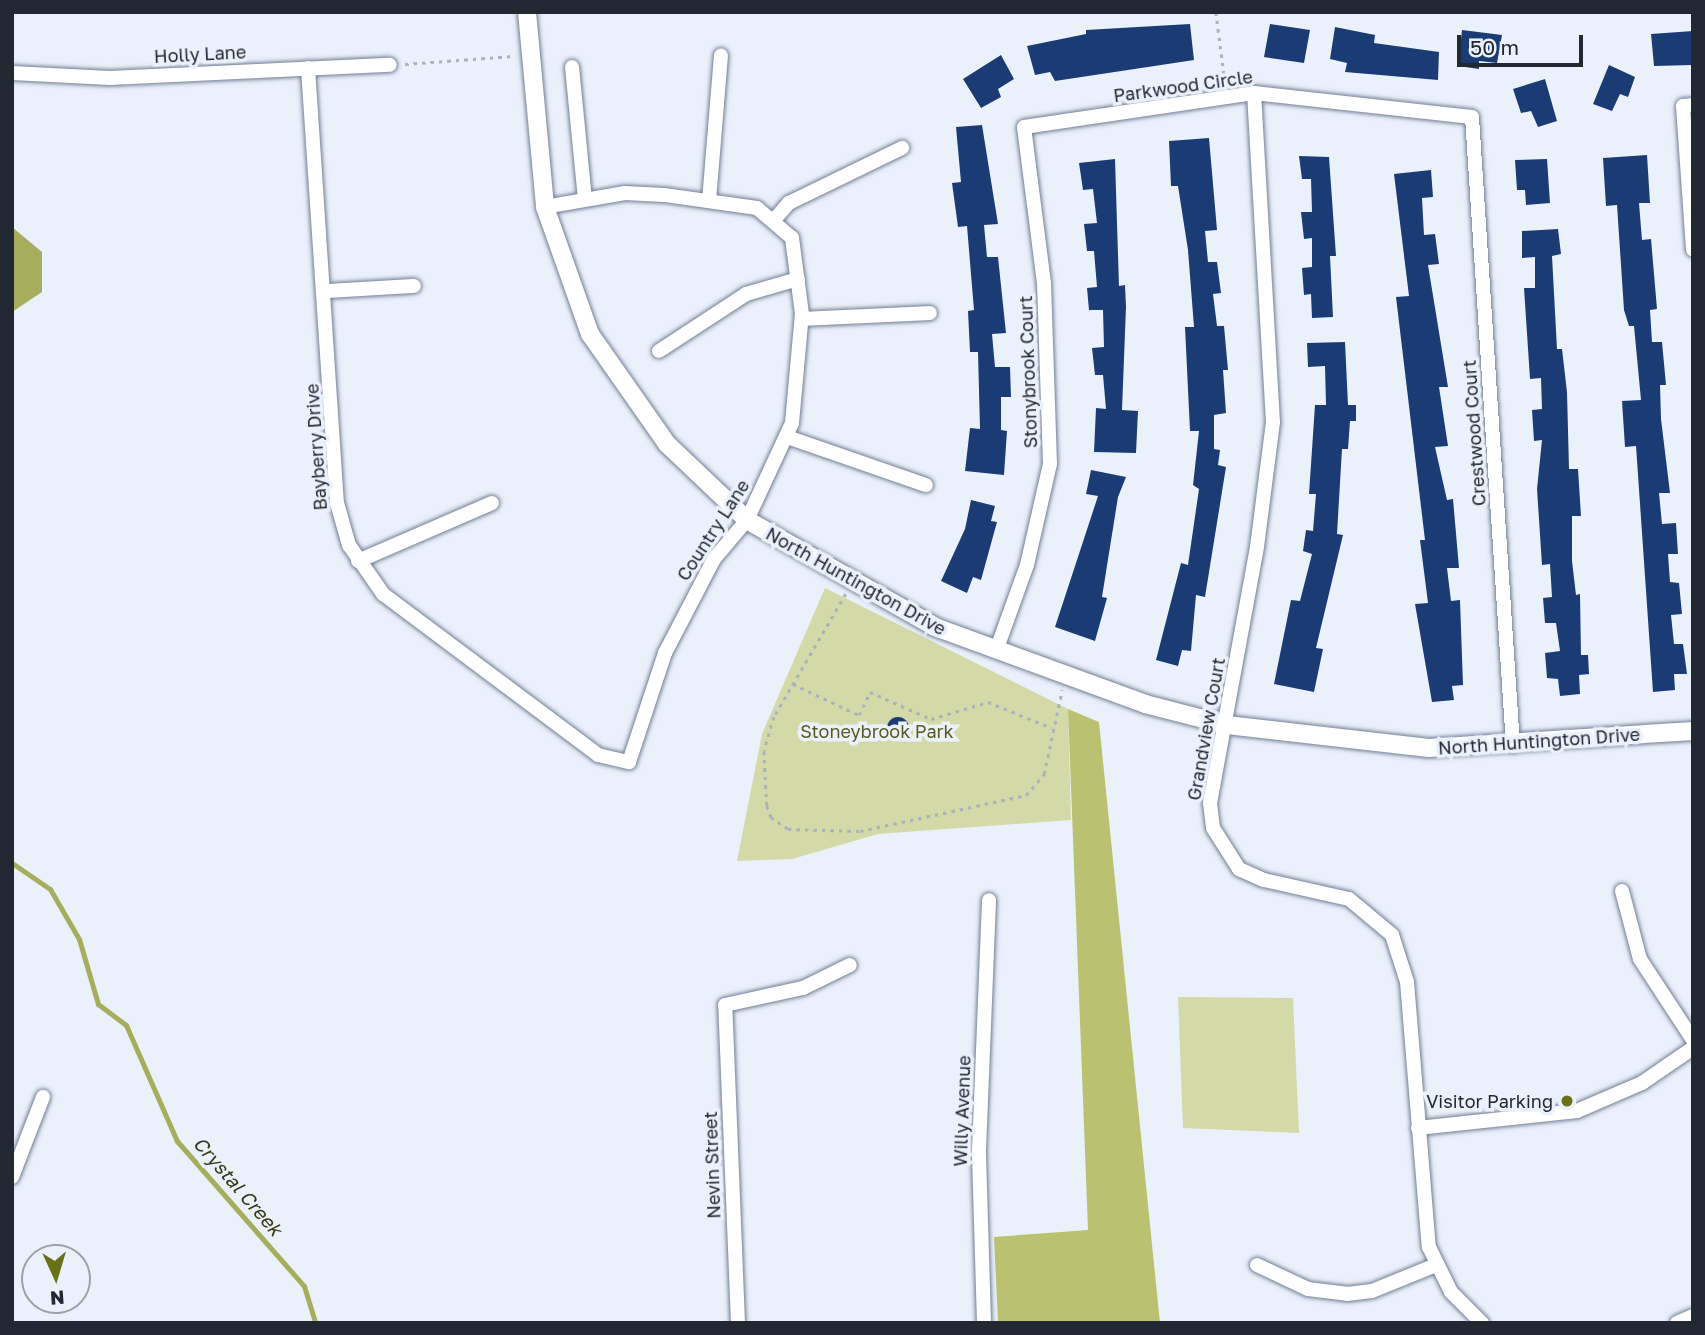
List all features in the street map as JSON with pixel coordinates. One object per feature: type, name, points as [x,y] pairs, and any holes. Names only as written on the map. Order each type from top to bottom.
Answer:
[{"type":"street","name":"North Huntington Drive","points":[[527,12],[545,207],[590,334],[636,406],[700,479],[747,520],[935,627],[1066,677],[1227,725],[1295,737],[1429,748],[1513,746],[1693,731]]},
{"type":"street","points":[[709,201],[720,55]]},
{"type":"street","name":"Holly Lane","points":[[12,74],[110,78],[390,65]]},
{"type":"street","points":[[572,66],[585,200]]},
{"type":"street","name":"Bayberry Drive","points":[[308,68],[326,290],[337,503],[358,561],[383,594],[587,747],[629,762]]},
{"type":"street","name":"Parkwood Circle","points":[[1024,127],[1254,93],[1472,117]]},
{"type":"street","name":"Grandview Court","points":[[1254,93],[1273,422],[1227,725],[1210,803],[1221,848],[1238,869],[1264,880],[1349,899],[1381,921],[1399,950],[1407,982],[1426,1227],[1436,1265],[1461,1305],[1482,1323]]},
{"type":"street","points":[[1688,105],[1693,250]]},
{"type":"street","name":"Crestwood Court","points":[[1472,117],[1513,746]]},
{"type":"street","name":"Stonybrook Court","points":[[996,651],[1027,565],[1050,464],[1044,283],[1024,127]]},
{"type":"street","points":[[545,207],[625,193],[757,208],[774,220],[789,203],[902,148]]},
{"type":"street","name":"Country Lane","points":[[629,762],[671,642],[714,559],[747,520],[787,437],[800,375],[802,319],[792,238],[774,220]]},
{"type":"street","points":[[659,351],[746,294],[798,279]]},
{"type":"street","points":[[326,290],[414,285]]},
{"type":"street","points":[[802,319],[930,313]]},
{"type":"street","points":[[787,437],[926,485]]},
{"type":"street","points":[[358,561],[492,503]]},
{"type":"street","points":[[1622,891],[1640,959],[1693,1040]]},
{"type":"street","name":"Willy Avenue","points":[[984,1323],[979,1150],[989,900]]},
{"type":"street","name":"Nevin Street","points":[[738,1323],[725,1005],[803,988],[850,965]]},
{"type":"street","points":[[1418,1128],[1577,1111],[1642,1083],[1693,1048]]},
{"type":"street","points":[[12,1177],[43,1097]]},
{"type":"street","points":[[1258,1265],[1308,1289],[1347,1294],[1372,1291],[1436,1265]]},
{"type":"street","points":[[1677,1323],[1693,1316]]},
{"type":"path","points":[[1216,12],[1228,98]]},
{"type":"path","points":[[390,65],[531,55]]},
{"type":"path","points":[[852,582],[774,717],[762,769],[771,817],[788,829],[860,831],[1026,795],[1041,782],[1066,677]]},
{"type":"path","points":[[793,684],[859,715],[870,692],[930,719],[988,702],[1052,728]]},
{"type":"green space","name":"Stoneybrook Park","points":[[825,588],[1068,709],[1071,820],[878,834],[792,859],[737,861],[762,734]]},
{"type":"green space","points":[[1178,997],[1293,998],[1299,1133],[1183,1128]]},
{"type":"shaded area","points":[[12,227],[42,252],[42,292],[12,312]]},
{"type":"shaded area","points":[[1068,709],[1099,722],[1160,1323],[998,1322],[994,1237],[1088,1230]]},
{"type":"building","points":[[1190,24],[1194,60],[1055,81],[1050,72],[1035,75],[1027,46],[1086,34],[1086,30]]},
{"type":"building","points":[[1270,24],[1310,30],[1304,63],[1264,57]]},
{"type":"building","points":[[1335,27],[1375,35],[1374,43],[1439,52],[1438,80],[1345,72],[1347,63],[1330,59]]},
{"type":"building","points":[[1462,30],[1502,35],[1497,63],[1479,61],[1479,69],[1458,66]]},
{"type":"building","points":[[1693,31],[1693,65],[1654,66],[1651,34]]},
{"type":"building","points":[[1001,55],[1014,79],[998,89],[1001,97],[981,108],[963,79]]},
{"type":"building","points":[[1609,65],[1635,77],[1628,97],[1620,94],[1612,111],[1593,104]]},
{"type":"building","points":[[1545,79],[1557,121],[1538,127],[1531,111],[1521,113],[1513,89]]},
{"type":"building","points":[[982,125],[998,224],[984,225],[987,257],[998,257],[1006,333],[992,334],[995,367],[1010,367],[1011,397],[1001,397],[1001,430],[1007,431],[1004,475],[965,471],[970,428],[980,429],[978,352],[970,352],[968,311],[974,310],[967,226],[958,227],[952,183],[961,182],[956,127]]},
{"type":"building","points":[[1209,138],[1217,230],[1205,231],[1208,262],[1217,262],[1221,293],[1213,294],[1217,326],[1224,326],[1228,370],[1223,370],[1226,413],[1214,415],[1214,449],[1220,450],[1218,465],[1226,467],[1205,597],[1196,595],[1191,651],[1182,650],[1178,666],[1156,660],[1181,563],[1188,565],[1199,489],[1193,485],[1199,431],[1190,431],[1185,327],[1194,327],[1188,250],[1178,186],[1171,186],[1169,141]]},
{"type":"building","points":[[1647,155],[1650,203],[1639,203],[1642,240],[1651,239],[1657,309],[1650,310],[1652,342],[1662,342],[1666,385],[1660,385],[1661,419],[1670,493],[1659,493],[1662,524],[1676,523],[1678,554],[1668,554],[1670,582],[1679,583],[1682,614],[1671,615],[1674,644],[1683,644],[1687,674],[1674,674],[1675,690],[1653,692],[1636,446],[1625,447],[1622,401],[1641,400],[1634,326],[1629,326],[1624,310],[1617,205],[1606,206],[1603,158]]},
{"type":"building","points":[[1299,156],[1329,157],[1336,256],[1330,256],[1333,317],[1312,318],[1311,294],[1304,295],[1302,268],[1312,267],[1312,238],[1304,239],[1301,212],[1312,212],[1311,179],[1302,179]]},
{"type":"building","points":[[1115,159],[1119,286],[1125,285],[1126,307],[1122,410],[1138,411],[1136,453],[1094,452],[1096,408],[1106,409],[1103,375],[1095,375],[1092,348],[1104,347],[1103,310],[1089,310],[1087,288],[1097,287],[1094,251],[1087,251],[1084,224],[1097,223],[1093,189],[1083,190],[1079,163]]},
{"type":"building","points":[[1547,159],[1550,203],[1526,205],[1525,190],[1517,190],[1515,160]]},
{"type":"building","points":[[1431,170],[1433,197],[1422,198],[1424,235],[1435,234],[1439,264],[1428,265],[1448,387],[1439,387],[1448,446],[1435,447],[1447,500],[1453,499],[1459,568],[1447,568],[1451,601],[1460,600],[1463,685],[1452,686],[1454,700],[1432,702],[1415,604],[1428,603],[1420,540],[1425,540],[1396,297],[1409,296],[1394,174]]},
{"type":"building","points":[[1558,229],[1561,254],[1552,256],[1557,349],[1562,349],[1567,392],[1569,469],[1578,469],[1581,516],[1572,516],[1572,561],[1576,595],[1580,594],[1581,655],[1588,655],[1589,674],[1579,675],[1580,694],[1560,696],[1558,679],[1547,678],[1545,653],[1560,651],[1556,623],[1545,623],[1543,598],[1552,597],[1550,564],[1542,565],[1537,489],[1542,440],[1534,441],[1532,410],[1542,409],[1541,378],[1530,379],[1524,288],[1535,288],[1535,257],[1522,258],[1522,231]]},
{"type":"building","points":[[1345,342],[1348,405],[1356,405],[1356,421],[1350,421],[1348,449],[1342,449],[1337,534],[1343,535],[1316,648],[1323,649],[1314,692],[1274,684],[1291,600],[1300,601],[1312,554],[1303,551],[1306,530],[1313,531],[1316,494],[1309,494],[1315,405],[1326,405],[1325,366],[1308,367],[1307,343]]},
{"type":"building","points":[[1091,470],[1126,477],[1118,497],[1102,597],[1107,598],[1095,641],[1055,627],[1098,496],[1086,494]]},
{"type":"building","points":[[971,500],[995,506],[991,521],[997,522],[981,580],[973,577],[967,593],[941,581],[965,529]]},
{"type":"building","points":[[898,717],[906,720],[909,728],[906,736],[898,739],[890,736],[887,728],[890,720]]},
{"type":"waterway","name":"Crystal Creek","points":[[12,863],[50,889],[79,939],[98,1004],[126,1025],[177,1141],[304,1286],[315,1323]]},
{"type":"place","name":"Visitor Parking","points":[[1567,1101]]}]
